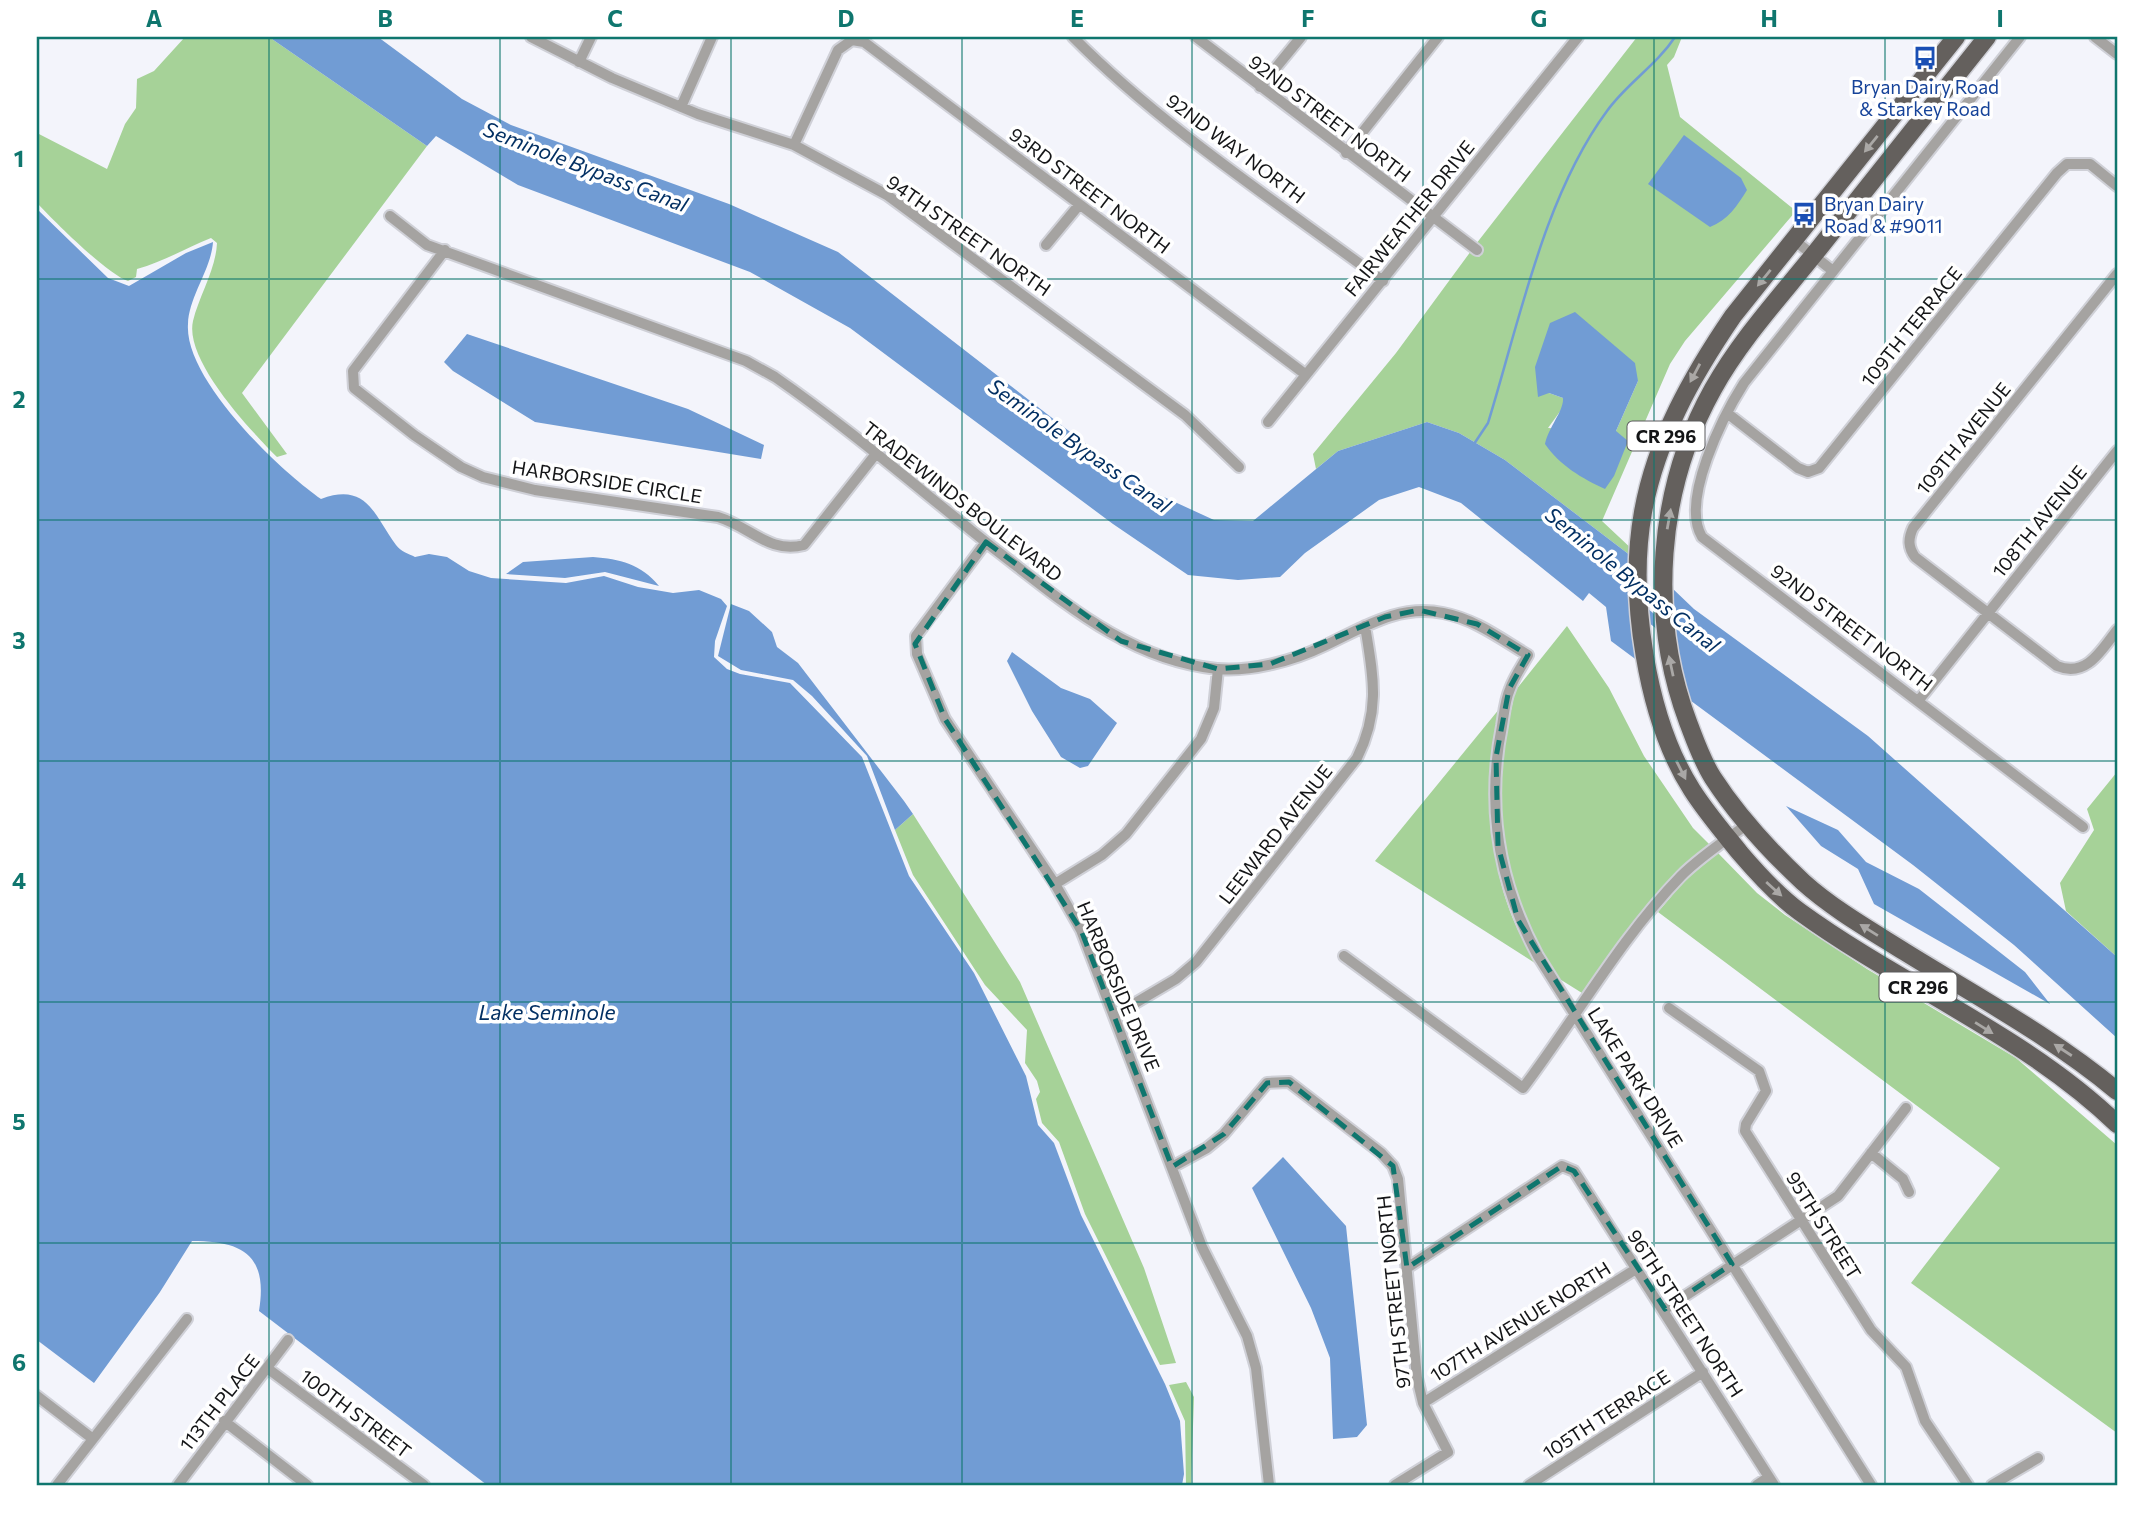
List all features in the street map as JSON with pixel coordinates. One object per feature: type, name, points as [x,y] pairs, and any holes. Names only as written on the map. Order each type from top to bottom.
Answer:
[{"type":"main road","name":"CR 296","points":[[1956,37],[1733,317],[1700,364],[1664,442],[1643,513],[1639,569],[1643,640],[1657,706],[1667,738],[1692,790],[1762,878],[1798,911],[2050,1069],[2117,1124]]},
{"type":"main road","name":"CR 296","points":[[1987,37],[1757,324],[1712,391],[1687,445],[1666,534],[1662,587],[1670,659],[1677,694],[1713,777],[1749,823],[1804,883],[1850,919],[2035,1032],[2091,1069],[2117,1091]]},
{"type":"street","name":"94TH STREET NORTH","points":[[531,37],[579,62],[681,107],[794,145],[887,195],[1052,314],[1185,415],[1239,467]]},
{"type":"street","points":[[579,62],[591,37]]},
{"type":"street","points":[[681,107],[712,37]]},
{"type":"street","name":"92ND WAY NORTH","points":[[1073,37],[1103,67],[1168,120],[1383,281]]},
{"type":"street","name":"92ND STREET NORTH","points":[[1196,37],[1477,250]]},
{"type":"street","points":[[1260,87],[1301,37]]},
{"type":"street","points":[[1346,153],[1438,37]]},
{"type":"street","name":"FAIRWEATHER DRIVE","points":[[1268,422],[1578,37]]},
{"type":"street","name":"92ND STREET NORTH","points":[[2020,37],[1751,374],[1727,413],[1711,451],[1697,504],[1696,527],[1702,537],[2083,827]]},
{"type":"street","points":[[2095,37],[2117,54]]},
{"type":"street","name":"93RD STREET NORTH","points":[[794,145],[838,51],[852,40],[864,42],[1305,374]]},
{"type":"street","name":"109TH TERRACE","points":[[1727,413],[1798,468],[1808,472],[1819,468],[2057,173],[2067,164],[2090,164],[2117,186]]},
{"type":"street","points":[[1046,245],[1079,205]]},
{"type":"street","name":"TRADEWINDS BOULEVARD","points":[[390,216],[427,245],[746,360],[794,391],[986,542],[1121,641],[1158,655],[1218,669],[1279,662],[1321,648],[1364,626],[1406,611],[1445,613],[1477,624],[1528,655]]},
{"type":"street","points":[[1794,240],[1833,271]]},
{"type":"street","name":"HARBORSIDE CIRCLE","points":[[445,250],[353,371],[351,381],[354,388],[461,467],[483,477],[535,490],[718,517],[737,523],[776,547],[789,548],[804,545],[875,454]]},
{"type":"street","name":"109TH AVENUE","points":[[1987,613],[1915,557],[1910,550],[1909,538],[1913,528],[2117,274]]},
{"type":"street","name":"108TH AVENUE","points":[[1919,700],[2117,451]]},
{"type":"street","name":"HARBORSIDE DRIVE","points":[[986,542],[916,636],[915,644],[945,719],[1055,884],[1081,930],[1202,1247],[1250,1347],[1256,1368],[1269,1485]]},
{"type":"street","points":[[1987,613],[2057,666],[2069,671],[2084,668],[2117,631]]},
{"type":"street","name":"LEEWARD AVENUE","points":[[1115,1015],[1176,978],[1196,962],[1357,758],[1364,745],[1376,692],[1364,626]]},
{"type":"street","name":"LAKE PARK DRIVE","points":[[1528,655],[1510,689],[1496,757],[1494,800],[1498,846],[1518,920],[1871,1485]]},
{"type":"street","points":[[1055,884],[1102,855],[1126,834],[1201,739],[1214,708],[1218,669]]},
{"type":"street","points":[[1344,956],[1523,1088],[1560,1039],[1575,1013],[1682,876],[1749,823]]},
{"type":"street","name":"95TH STREET","points":[[1669,1008],[1759,1071],[1766,1091],[1745,1124],[1745,1131],[1800,1222],[1871,1330],[1906,1367],[1925,1421],[1968,1485]]},
{"type":"street","name":"97TH STREET NORTH","points":[[1171,1167],[1207,1148],[1224,1134],[1267,1083],[1289,1082],[1381,1153],[1393,1166],[1398,1179],[1417,1378],[1423,1403],[1448,1452],[1395,1485]]},
{"type":"street","points":[[1665,1310],[1838,1196],[1906,1108]]},
{"type":"street","points":[[1871,1153],[1903,1179],[1909,1192]]},
{"type":"street","name":"96TH STREET NORTH","points":[[1407,1268],[1563,1166],[1574,1171],[1772,1481]]},
{"type":"street","name":"107TH AVENUE NORTH","points":[[1423,1403],[1636,1269]]},
{"type":"street","points":[[57,1485],[187,1319]]},
{"type":"street","name":"113TH PLACE","points":[[184,1483],[224,1421],[288,1340]]},
{"type":"street","name":"100TH STREET","points":[[267,1368],[424,1485]]},
{"type":"street","name":"105TH TERRACE","points":[[1529,1485],[1703,1372]]},
{"type":"street","points":[[37,1396],[93,1439]]},
{"type":"street","points":[[224,1421],[307,1485]]},
{"type":"street","points":[[1992,1485],[2038,1458]]},
{"type":"street","points":[[1757,1485],[1772,1481]]},
{"type":"highlighted area","points":[[986,542],[1121,641],[1218,669],[1270,664],[1385,617],[1419,610],[1477,624],[1528,655],[1509,689],[1496,757],[1498,846],[1518,920],[1732,1264],[1665,1309],[1574,1171],[1562,1166],[1407,1268],[1393,1166],[1289,1082],[1267,1083],[1224,1134],[1172,1167],[1081,930],[945,719],[915,644]]},
{"type":"green space","points":[[185,37],[269,37],[427,146],[242,393],[287,454],[277,457],[222,394],[199,355],[193,337],[193,321],[214,263],[217,243],[211,238],[137,269],[136,277],[128,281],[107,269],[37,203],[37,133],[107,169],[125,124],[136,108],[137,79],[154,71]]},
{"type":"green space","points":[[1637,37],[1682,37],[1674,57],[1667,65],[1680,117],[1796,211],[1685,341],[1670,364],[1602,521],[1635,552],[1635,559],[1505,460],[1459,433],[1427,422],[1338,451],[1316,469],[1313,454],[1396,353],[1471,251],[1479,257],[1484,250],[1476,244]],"holes":[[[1638,381],[1616,431],[1548,428],[1564,406],[1563,398],[1549,393]]]},
{"type":"green space","points":[[1567,626],[1609,688],[1644,756],[1693,828],[1710,845],[1655,898],[1582,993],[1558,978],[1523,919],[1504,846],[1500,800],[1501,759],[1515,691]]},
{"type":"green space","points":[[1500,708],[1491,774],[1493,840],[1508,905],[1538,965],[1375,861]]},
{"type":"green space","points":[[2117,772],[2117,957],[2066,911],[2060,883],[2094,830],[2087,809]]},
{"type":"green space","points":[[913,814],[1020,982],[1144,1268],[1176,1363],[1160,1365],[1085,1214],[1059,1142],[1042,1123],[1036,1099],[1040,1092],[1037,1081],[1025,1063],[1027,1030],[985,985],[913,875],[895,830]]},
{"type":"green space","points":[[1718,853],[1757,893],[1785,915],[1867,969],[2016,1058],[2117,1145],[2117,1433],[1911,1283],[2000,1168],[1658,912],[1686,879]]},
{"type":"green space","points":[[1186,1382],[1194,1397],[1191,1485],[1186,1485],[1185,1421],[1169,1385]]},
{"type":"water","points":[[269,37],[378,37],[462,99],[511,125],[729,204],[838,252],[1140,486],[1214,520],[1253,521],[1338,451],[1427,422],[1459,433],[1505,460],[1635,559],[1642,664],[1611,641],[1606,607],[1589,593],[1583,601],[1461,503],[1419,487],[1379,500],[1305,553],[1280,577],[1238,580],[1188,575],[1113,524],[850,328],[750,272],[518,185],[436,136],[427,146]]},
{"type":"water","points":[[1684,135],[1741,178],[1747,190],[1727,216],[1710,227],[1648,184]]},
{"type":"water","name":"Lake Seminole","points":[[37,209],[108,278],[129,286],[186,253],[213,242],[208,263],[192,303],[188,324],[191,346],[201,370],[217,396],[259,445],[303,485],[321,499],[337,495],[359,498],[368,504],[396,545],[405,552],[415,557],[429,554],[447,557],[469,571],[491,578],[566,583],[604,576],[638,587],[673,593],[699,590],[721,599],[727,606],[715,641],[714,657],[727,669],[740,674],[790,683],[862,757],[909,876],[974,973],[1026,1076],[1038,1125],[1054,1143],[1081,1215],[1165,1384],[1180,1421],[1184,1474],[1182,1485],[487,1485],[259,1311],[260,1277],[255,1265],[248,1255],[226,1244],[192,1241],[160,1292],[94,1383],[37,1340]]},
{"type":"water","points":[[1575,312],[1635,363],[1638,381],[1616,431],[1628,441],[1614,476],[1605,489],[1572,471],[1545,444],[1563,398],[1549,393],[1538,397],[1535,367],[1550,323]]},
{"type":"water","points":[[467,334],[688,409],[764,445],[761,459],[535,422],[453,371],[444,362]]},
{"type":"water","points":[[593,557],[629,564],[645,572],[659,586],[605,572],[565,578],[506,574],[523,562]]},
{"type":"water","points":[[1672,588],[1694,609],[1868,736],[2117,957],[2117,1038],[2014,945],[1913,865],[1683,695],[1669,619]]},
{"type":"water","points":[[731,604],[749,611],[772,632],[777,647],[798,663],[904,801],[913,814],[895,830],[867,756],[812,696],[793,680],[741,670],[718,656]]},
{"type":"water","points":[[1012,652],[1061,688],[1090,699],[1117,723],[1088,766],[1080,768],[1061,757],[1032,711],[1007,661]]},
{"type":"water","points":[[1786,806],[1838,830],[1866,862],[1919,889],[2025,972],[2050,1004],[1874,904],[1858,869],[1821,846]]},
{"type":"water","points":[[1283,1157],[1346,1226],[1367,1425],[1357,1437],[1333,1439],[1330,1358],[1311,1308],[1252,1188]]},
{"type":"waterway","points":[[1474,444],[1488,423],[1536,261],[1566,182],[1607,111],[1675,37]]},
{"type":"waterway","name":"Seminole Bypass Canal","points":[[1640,609],[1666,630]]},
{"type":"place","name":"Bryan Dairy Road & Starkey Road","points":[[1925,58]]},
{"type":"place","name":"Bryan Dairy Road & #9011","points":[[1804,214]]}]
